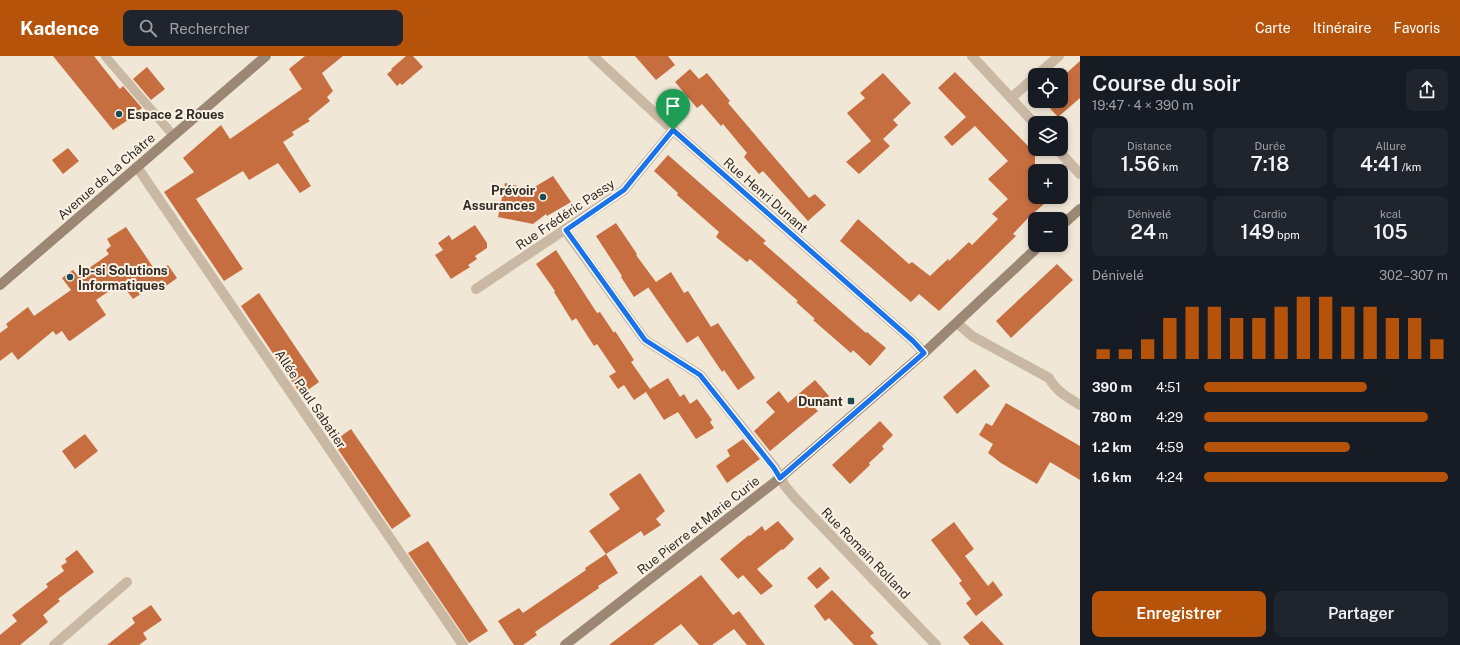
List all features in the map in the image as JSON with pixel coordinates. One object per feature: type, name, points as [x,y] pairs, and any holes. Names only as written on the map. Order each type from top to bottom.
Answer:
[{"type":"street","name":"Avenue de La Châtre","points":[[0,285],[266,56]]},
{"type":"street","name":"Rue Henri Dunant","points":[[593,56],[673,130],[913,341],[924,353]]},
{"type":"street","points":[[972,56],[1028,116]]},
{"type":"street","points":[[1045,68],[1059,56]]},
{"type":"street","points":[[1011,98],[1028,83]]},
{"type":"street","name":"Rue Frédéric Passy","points":[[476,289],[624,190],[673,130]]},
{"type":"street","points":[[1063,156],[1080,174]]},
{"type":"street","name":"Allée Paul Sabatier","points":[[137,167],[463,645]]},
{"type":"street","points":[[1068,220],[1080,209]]},
{"type":"street","name":"Rue Romain Rolland","points":[[566,230],[645,340],[700,375],[774,468],[784,486],[936,645]]},
{"type":"street","name":"Rue Pierre et Marie Curie","points":[[565,645],[780,478],[924,353],[1033,252]]},
{"type":"street","points":[[957,323],[972,336],[1048,378],[1054,387],[1063,395],[1080,405]]},
{"type":"street","points":[[54,645],[128,582]]},
{"type":"lane","points":[[105,56],[173,135]]},
{"type":"building","points":[[53,56],[94,56],[120,89],[123,86],[142,108],[133,115],[134,116],[113,130]]},
{"type":"building","points":[[305,56],[343,56],[322,73],[333,91],[327,97],[330,101],[308,119],[310,121],[292,132],[294,135],[283,142],[311,186],[300,193],[278,163],[249,180],[243,171],[196,199],[243,269],[224,281],[164,192],[194,172],[183,158],[221,125],[230,139],[302,89],[289,69]]},
{"type":"building","points":[[406,56],[413,56],[423,67],[402,85],[400,83],[397,86],[387,74]]},
{"type":"building","points":[[635,56],[668,56],[675,65],[656,80]]},
{"type":"building","points":[[1080,61],[1080,98],[1059,116],[1057,116],[1050,108],[1068,108],[1068,72]]},
{"type":"building","points":[[147,67],[165,89],[151,100],[133,79]]},
{"type":"building","points":[[690,69],[699,79],[707,73],[730,101],[728,103],[809,198],[815,194],[826,205],[808,221],[763,171],[759,174],[744,157],[747,153],[723,124],[721,126],[702,104],[697,108],[675,82]]},
{"type":"building","points":[[955,72],[1028,146],[1028,156],[1035,156],[1035,164],[1028,164],[1028,204],[1044,204],[1035,212],[1028,212],[1028,218],[1013,234],[1016,236],[939,311],[919,294],[911,302],[840,241],[858,219],[909,264],[912,262],[930,276],[969,242],[972,245],[998,219],[992,214],[1008,199],[988,179],[1008,161],[975,126],[952,146],[944,137],[966,117],[938,88]]},
{"type":"building","points":[[883,73],[911,103],[893,120],[898,125],[883,139],[890,146],[859,174],[846,162],[871,141],[847,113],[865,98],[860,93]]},
{"type":"building","points":[[68,148],[79,161],[63,174],[52,160]]},
{"type":"building","points":[[668,155],[766,241],[763,243],[866,333],[867,332],[886,348],[870,366],[853,350],[851,353],[813,320],[815,319],[796,302],[798,301],[750,259],[747,262],[716,237],[719,232],[677,195],[678,193],[654,171]]},
{"type":"building","points":[[553,176],[571,202],[547,216],[546,214],[533,224],[498,217],[505,183],[531,189]]},
{"type":"building","points":[[616,223],[637,254],[636,255],[656,282],[671,272],[684,293],[688,291],[711,327],[718,323],[755,378],[738,390],[724,370],[722,372],[698,336],[687,343],[648,287],[634,297],[596,236]]},
{"type":"building","points":[[475,225],[487,243],[487,248],[475,256],[477,259],[468,265],[470,267],[451,279],[435,255],[443,250],[438,243],[449,235],[452,240]]},
{"type":"building","points":[[126,227],[157,273],[168,265],[177,278],[166,286],[162,280],[133,299],[121,283],[96,300],[106,315],[70,341],[62,331],[56,335],[53,331],[18,360],[12,352],[0,361],[0,333],[8,327],[6,324],[28,307],[34,316],[71,290],[62,278],[73,270],[78,276],[109,254],[106,250],[111,246],[107,239]]},
{"type":"building","points":[[556,250],[597,313],[600,312],[614,333],[615,331],[634,360],[631,362],[650,389],[668,378],[680,397],[684,394],[690,404],[697,399],[712,420],[710,422],[714,428],[696,439],[678,412],[664,420],[646,392],[634,400],[624,385],[618,389],[609,376],[616,372],[597,344],[594,346],[576,318],[572,321],[554,292],[555,291],[536,264]]},
{"type":"building","points":[[1057,264],[1073,280],[1011,338],[996,321]]},
{"type":"building","points":[[259,293],[319,382],[301,395],[241,306]]},
{"type":"building","points":[[975,369],[990,386],[957,414],[943,397]]},
{"type":"building","points":[[815,380],[829,396],[815,408],[818,411],[770,451],[754,431],[775,412],[766,402],[779,391],[788,403]]},
{"type":"building","points":[[1006,403],[1080,446],[1080,480],[1050,462],[1037,484],[1001,463],[988,453],[993,444],[979,435],[986,423],[992,426]]},
{"type":"building","points":[[880,421],[893,435],[882,446],[884,449],[869,463],[870,465],[850,484],[832,465]]},
{"type":"building","points":[[351,429],[411,516],[392,529],[333,442]]},
{"type":"building","points":[[85,434],[98,451],[75,469],[62,451]]},
{"type":"building","points":[[743,439],[760,459],[727,483],[716,466],[730,456],[727,450]]},
{"type":"building","points":[[640,473],[665,511],[656,519],[661,525],[644,536],[641,531],[606,554],[589,531],[620,509],[609,494]]},
{"type":"building","points":[[778,521],[794,539],[783,550],[782,549],[757,569],[773,586],[761,595],[743,575],[738,579],[720,559],[762,526],[765,531]]},
{"type":"building","points":[[954,522],[974,549],[965,556],[988,586],[993,581],[1003,595],[976,616],[966,603],[971,599],[959,583],[962,581],[931,540]]},
{"type":"building","points":[[428,541],[488,631],[469,643],[408,553]]},
{"type":"building","points":[[77,550],[94,572],[58,599],[60,601],[43,615],[48,622],[20,645],[0,645],[0,635],[17,621],[12,615],[48,587],[46,584],[64,571],[61,566],[67,562],[65,559]]},
{"type":"building","points":[[606,554],[618,573],[598,586],[599,588],[535,632],[537,635],[523,645],[514,645],[498,621],[519,608],[523,613],[586,570],[585,568]]},
{"type":"building","points":[[820,567],[830,578],[817,589],[807,578]]},
{"type":"building","points":[[701,575],[733,615],[739,611],[765,645],[747,645],[734,629],[712,645],[699,645],[681,624],[653,645],[609,645]]},
{"type":"building","points":[[832,590],[874,633],[870,636],[878,645],[854,645],[829,618],[825,621],[814,606]]},
{"type":"building","points":[[151,605],[162,620],[143,633],[147,639],[139,645],[107,645],[135,623],[132,618]]},
{"type":"building","points":[[982,621],[1004,645],[970,645],[963,637]]},
{"type":"place","name":"Espace 2 Roues","points":[[119,114]]},
{"type":"place","name":"Prévoir Assurances","points":[[543,197]]},
{"type":"place","name":"Ip-si Solutions Informatiques","points":[[70,277]]},
{"type":"place","name":"Dunant","points":[[851,401]]},
{"type":"route","points":[[673,130],[913,341],[924,353],[780,478],[774,468],[700,375],[645,340],[566,230],[624,190],[673,130]]}]
